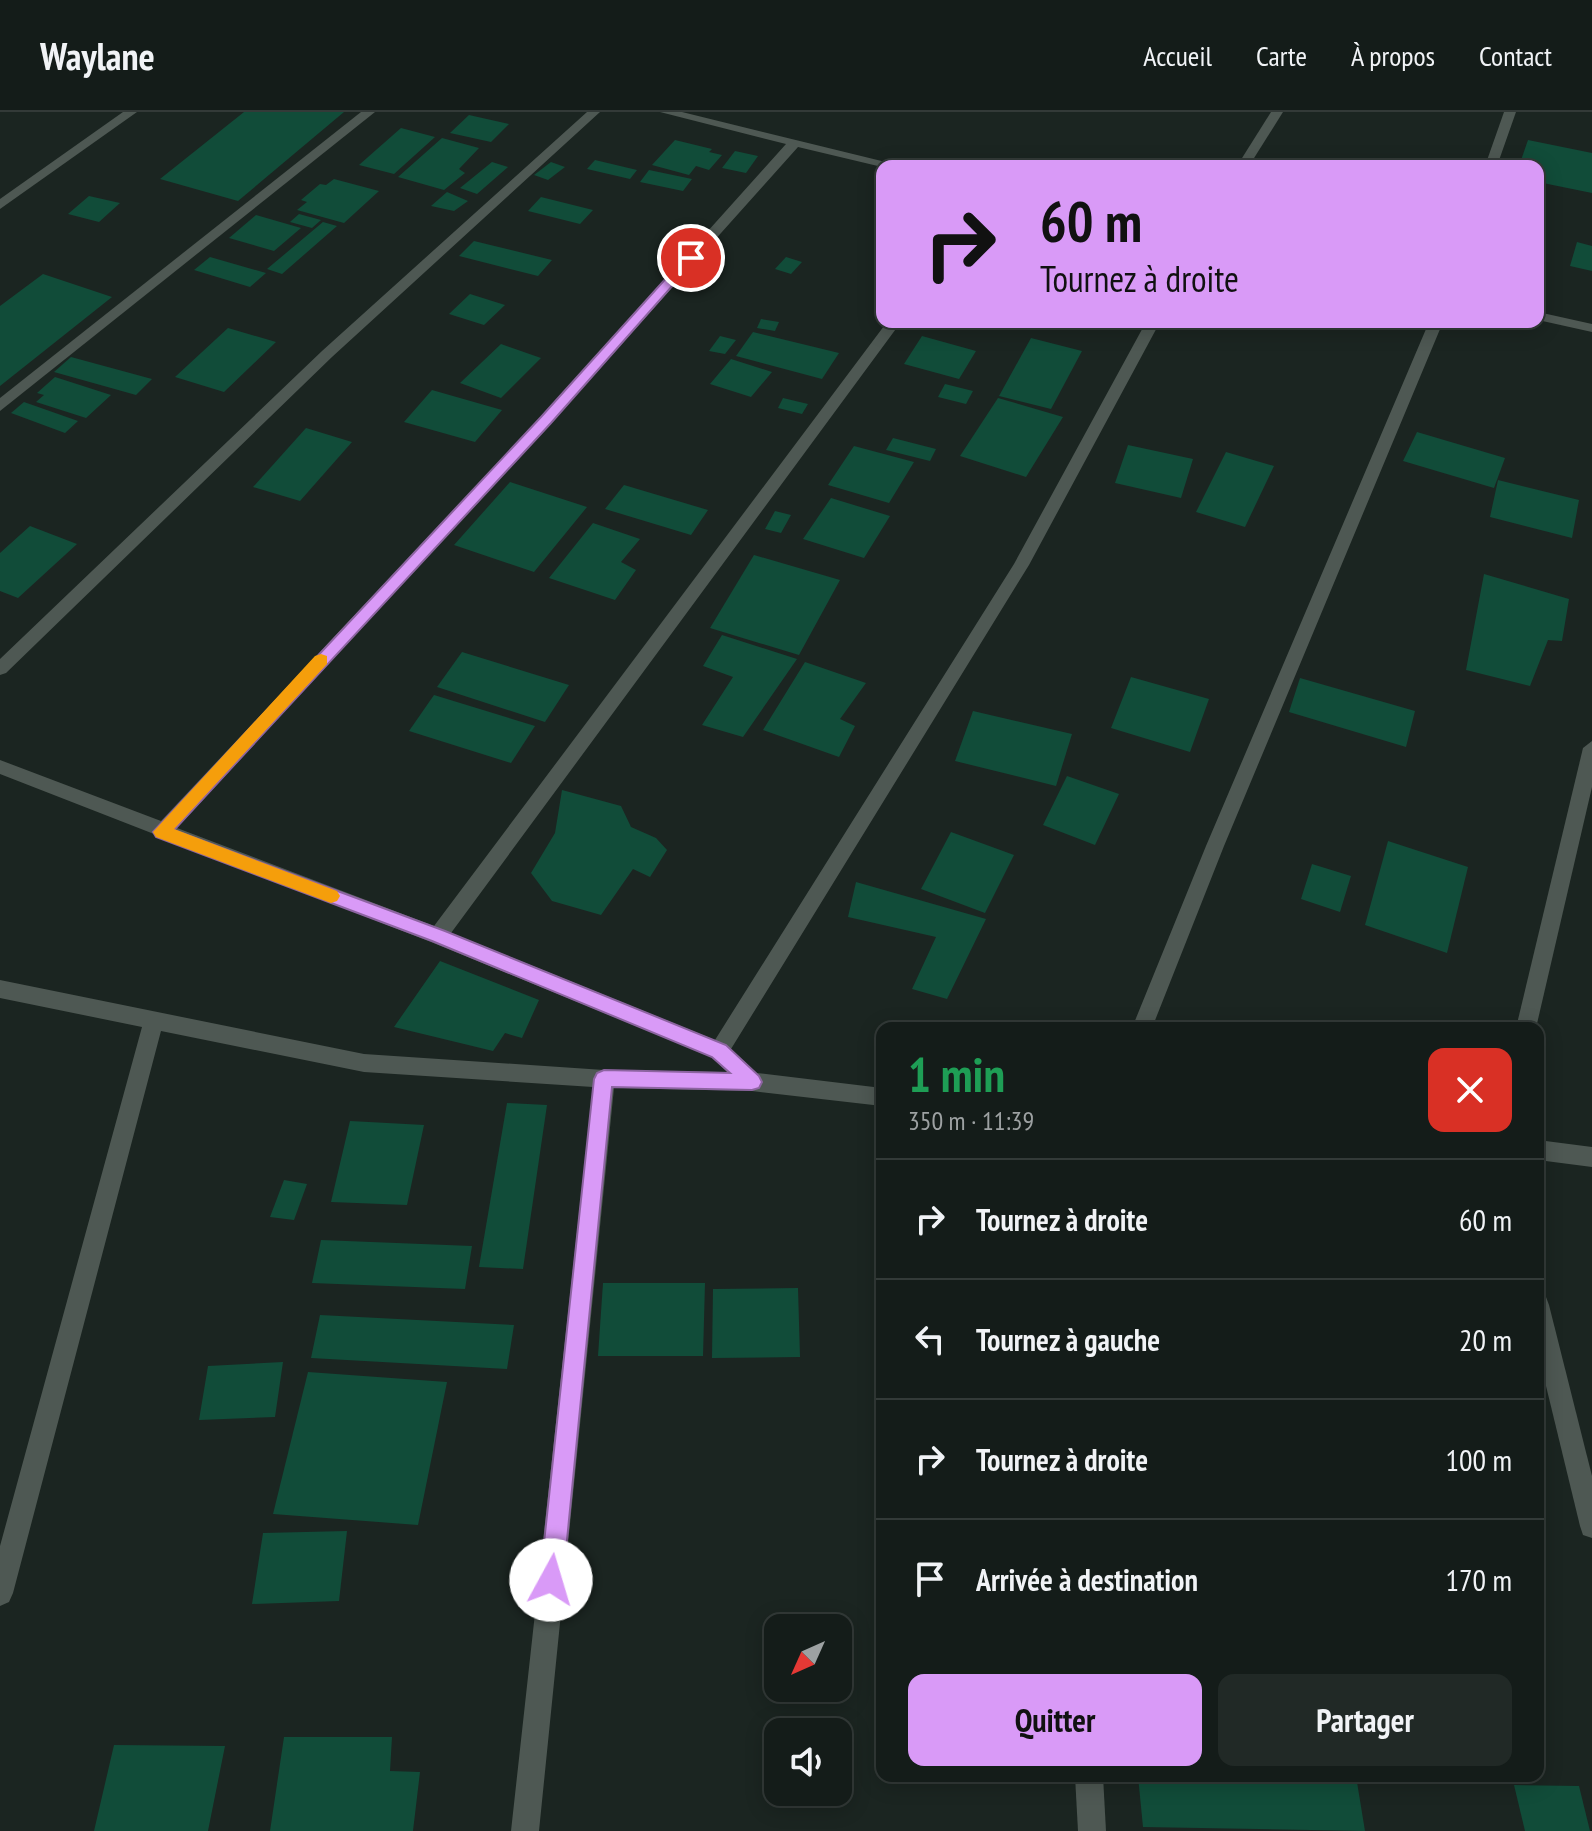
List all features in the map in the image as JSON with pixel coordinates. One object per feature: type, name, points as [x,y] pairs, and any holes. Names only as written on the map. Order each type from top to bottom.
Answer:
[{"type":"street","points":[[0,205],[131,112]]},
{"type":"street","points":[[0,406],[369,112]]},
{"type":"street","points":[[0,669],[327,354],[594,112]]},
{"type":"street","points":[[666,112],[876,161]]},
{"type":"street","points":[[1247,160],[1277,112]]},
{"type":"street","points":[[1493,160],[1510,112]]},
{"type":"street","points":[[162,832],[546,420],[795,142]]},
{"type":"street","points":[[1544,317],[1592,328]]},
{"type":"street","points":[[438,936],[890,328]]},
{"type":"street","points":[[719,1051],[1021,565],[1150,328]]},
{"type":"street","points":[[1144,1022],[1215,846],[1433,328]]},
{"type":"street","points":[[1527,1022],[1592,748]]},
{"type":"street","points":[[0,767],[438,936],[719,1051],[752,1082]]},
{"type":"street","points":[[0,989],[364,1063],[604,1079],[752,1082],[876,1096]]},
{"type":"street","points":[[0,1593],[154,1020]]},
{"type":"street","points":[[525,1831],[604,1079]]},
{"type":"street","points":[[1544,1151],[1592,1157]]},
{"type":"street","points":[[1544,1330],[1592,1526]]},
{"type":"street","points":[[1089,1782],[1092,1831]]},
{"type":"building","points":[[244,112],[344,112],[238,201],[160,179]]},
{"type":"building","points":[[469,115],[509,124],[491,142],[450,133]]},
{"type":"building","points":[[401,128],[435,137],[394,174],[359,165]]},
{"type":"building","points":[[442,138],[479,148],[459,169],[465,173],[444,190],[398,177]]},
{"type":"building","points":[[675,140],[712,149],[709,152],[722,155],[709,170],[696,166],[689,175],[652,165]]},
{"type":"building","points":[[1528,140],[1592,153],[1592,193],[1544,183],[1544,160],[1521,160]]},
{"type":"building","points":[[735,151],[758,156],[746,173],[722,168]]},
{"type":"building","points":[[595,160],[637,170],[630,179],[587,169]]},
{"type":"building","points":[[492,162],[508,167],[477,194],[460,188]]},
{"type":"building","points":[[551,162],[565,167],[548,180],[534,175]]},
{"type":"building","points":[[649,170],[692,179],[683,191],[640,182]]},
{"type":"building","points":[[334,179],[379,191],[344,223],[297,210],[307,202],[301,200],[320,184],[326,185]]},
{"type":"building","points":[[447,192],[468,201],[454,211],[431,206]]},
{"type":"building","points":[[89,196],[120,203],[99,222],[68,214]]},
{"type":"building","points":[[541,197],[593,210],[580,224],[528,211]]},
{"type":"building","points":[[299,214],[321,220],[312,228],[290,222]]},
{"type":"building","points":[[256,215],[301,228],[274,251],[229,238]]},
{"type":"building","points":[[323,222],[337,226],[282,274],[267,269]]},
{"type":"building","points":[[474,241],[552,260],[538,276],[459,256]]},
{"type":"building","points":[[1577,242],[1592,246],[1592,271],[1570,266]]},
{"type":"building","points":[[210,257],[266,273],[250,287],[194,270]]},
{"type":"building","points":[[786,257],[802,262],[791,274],[775,269]]},
{"type":"building","points":[[43,274],[112,297],[0,386],[0,306]]},
{"type":"building","points":[[470,294],[505,305],[484,325],[449,314]]},
{"type":"building","points":[[761,319],[779,322],[775,331],[757,328]]},
{"type":"building","points":[[228,328],[276,342],[224,392],[175,377]]},
{"type":"building","points":[[753,332],[839,353],[822,379],[736,356]]},
{"type":"building","points":[[720,336],[736,340],[725,354],[709,351]]},
{"type":"building","points":[[922,336],[976,351],[959,379],[904,364]]},
{"type":"building","points":[[1031,338],[1082,351],[1051,409],[999,396]]},
{"type":"building","points":[[501,344],[541,358],[501,398],[460,383]]},
{"type":"building","points":[[71,357],[152,379],[136,395],[54,372]]},
{"type":"building","points":[[731,359],[772,372],[751,397],[710,384]]},
{"type":"building","points":[[55,377],[111,395],[86,418],[36,402],[44,395],[37,393]]},
{"type":"building","points":[[945,384],[973,391],[966,404],[938,397]]},
{"type":"building","points":[[432,390],[502,410],[475,442],[404,422]]},
{"type":"building","points":[[783,398],[808,404],[802,414],[778,408]]},
{"type":"building","points":[[998,398],[1063,417],[1026,477],[960,456]]},
{"type":"building","points":[[24,402],[78,421],[65,433],[11,413]]},
{"type":"building","points":[[306,428],[352,442],[300,501],[253,487]]},
{"type":"building","points":[[1417,432],[1505,458],[1494,488],[1403,461]]},
{"type":"building","points":[[893,438],[936,449],[930,461],[886,450]]},
{"type":"building","points":[[1128,445],[1193,459],[1181,498],[1115,483]]},
{"type":"building","points":[[854,446],[914,462],[889,503],[828,485]]},
{"type":"building","points":[[1226,452],[1274,466],[1245,527],[1196,512]]},
{"type":"building","points":[[1498,480],[1579,500],[1572,538],[1490,517]]},
{"type":"building","points":[[510,482],[587,507],[534,572],[454,545]]},
{"type":"building","points":[[624,485],[708,510],[691,535],[605,509]]},
{"type":"building","points":[[831,498],[890,516],[864,558],[803,539]]},
{"type":"building","points":[[775,511],[791,515],[781,533],[765,529]]},
{"type":"building","points":[[593,523],[640,539],[621,562],[636,570],[615,600],[549,578]]},
{"type":"building","points":[[30,526],[77,544],[18,598],[0,591],[0,553]]},
{"type":"building","points":[[754,555],[840,580],[799,655],[710,628]]},
{"type":"building","points":[[1484,574],[1569,599],[1562,641],[1548,640],[1530,686],[1466,670]]},
{"type":"building","points":[[722,635],[797,659],[743,737],[702,725],[733,677],[703,666]]},
{"type":"building","points":[[462,652],[569,685],[545,722],[437,687]]},
{"type":"building","points":[[805,662],[866,683],[840,719],[855,726],[839,757],[763,730]]},
{"type":"building","points":[[1131,677],[1209,699],[1190,752],[1111,728]]},
{"type":"building","points":[[1300,678],[1415,711],[1406,747],[1289,712]]},
{"type":"building","points":[[434,695],[535,726],[511,763],[409,731]]},
{"type":"building","points":[[973,711],[1072,734],[1056,786],[955,761]]},
{"type":"building","points":[[1067,776],[1119,794],[1095,845],[1043,825]]},
{"type":"building","points":[[562,790],[621,806],[631,827],[656,838],[667,850],[650,877],[633,869],[601,915],[552,901],[531,873],[555,833]]},
{"type":"building","points":[[951,832],[1014,855],[985,913],[921,889]]},
{"type":"building","points":[[1388,841],[1468,867],[1447,953],[1365,925]]},
{"type":"building","points":[[1312,864],[1351,876],[1340,912],[1301,899]]},
{"type":"building","points":[[856,882],[986,919],[947,999],[912,989],[936,937],[848,917]]},
{"type":"building","points":[[440,961],[539,1000],[522,1038],[505,1033],[493,1051],[394,1027]]},
{"type":"building","points":[[507,1103],[547,1105],[523,1269],[479,1267]]},
{"type":"building","points":[[350,1121],[424,1125],[407,1205],[331,1202]]},
{"type":"building","points":[[284,1180],[307,1184],[294,1220],[270,1217]]},
{"type":"building","points":[[321,1240],[472,1246],[465,1289],[312,1283]]},
{"type":"building","points":[[603,1283],[705,1283],[703,1356],[598,1356]]},
{"type":"building","points":[[798,1288],[800,1357],[712,1358],[713,1289]]},
{"type":"building","points":[[320,1315],[514,1325],[507,1369],[311,1358]]},
{"type":"building","points":[[283,1362],[275,1417],[199,1420],[208,1366]]},
{"type":"building","points":[[308,1372],[447,1382],[418,1525],[273,1514]]},
{"type":"building","points":[[347,1531],[339,1601],[252,1604],[263,1533]]},
{"type":"building","points":[[284,1737],[392,1737],[390,1771],[420,1772],[413,1831],[270,1831]]},
{"type":"building","points":[[114,1745],[225,1746],[208,1831],[94,1831]]},
{"type":"building","points":[[1139,1782],[1357,1782],[1365,1831],[1143,1827]]},
{"type":"building","points":[[1514,1785],[1579,1786],[1590,1831],[1525,1831]]},
{"type":"slow traffic","points":[[321,660],[162,832],[331,896]]},
{"type":"route","points":[[551,1580],[604,1079],[752,1082],[719,1051],[438,936],[162,832],[546,420],[691,258]]}]
